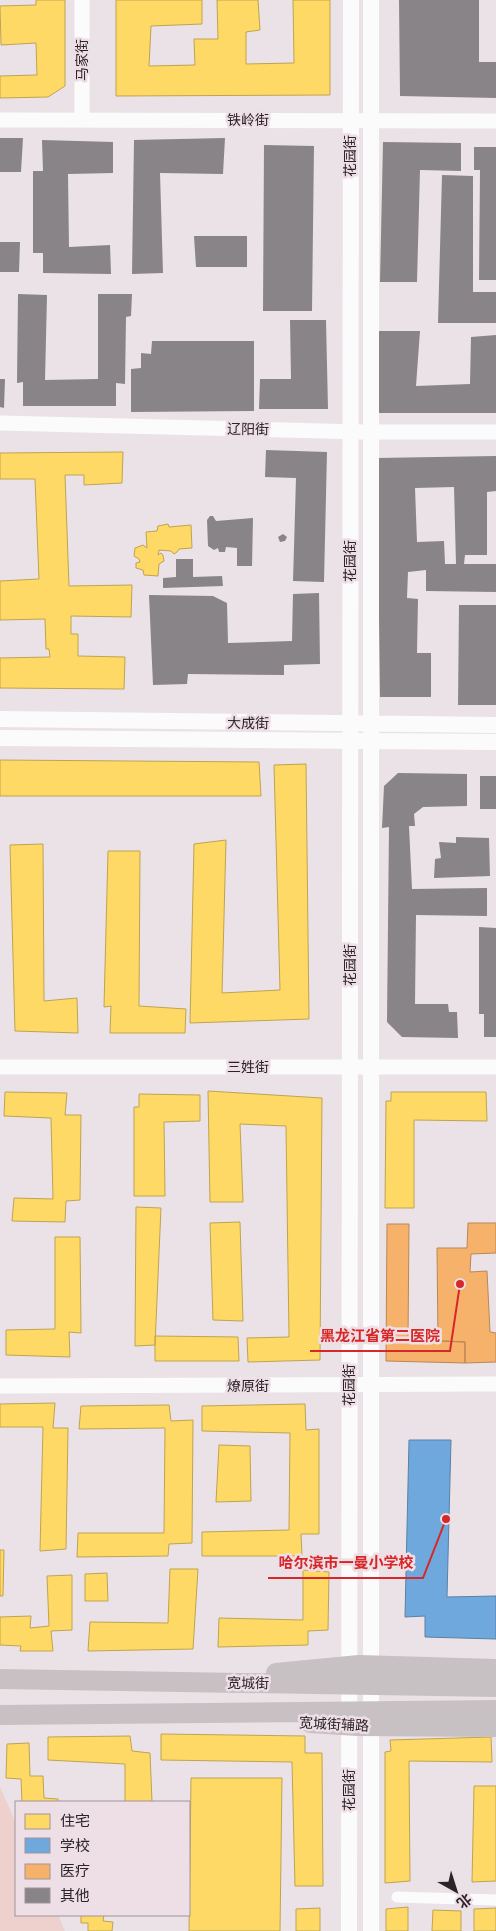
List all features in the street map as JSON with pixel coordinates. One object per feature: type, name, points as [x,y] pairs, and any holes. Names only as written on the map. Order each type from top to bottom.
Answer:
[{"type":"highway","points":[[349,1676],[371,1665],[496,1669]]},
{"type":"highway","name":"宽城街","points":[[0,1679],[176,1682],[349,1676],[371,1686],[496,1687]]},
{"type":"highway","name":"宽城街","points":[[0,1715],[171,1713],[371,1718],[496,1710]]},
{"type":"highway","name":"宽城街辅路","points":[[371,1718],[496,1727]]},
{"type":"main road","name":"花园街","points":[[349,1931],[351,0]]},
{"type":"main road","name":"花园街","points":[[371,0],[371,1931]]},
{"type":"main road","name":"大成街","points":[[0,719],[496,725]]},
{"type":"main road","name":"大成街","points":[[0,738],[496,742]]},
{"type":"street","name":"马家街","points":[[82,0],[82,120]]},
{"type":"street","name":"铁岭街","points":[[0,120],[496,121]]},
{"type":"street","name":"辽阳街","points":[[0,423],[350,432],[496,432]]},
{"type":"street","name":"三姓街","points":[[0,1067],[496,1067]]},
{"type":"street","name":"燎原街","points":[[0,1386],[496,1384]]},
{"type":"street","points":[[397,1897],[496,1900]]},
{"type":"shaded area","points":[[0,1787],[15,1821],[15,1916],[58,1916],[65,1931],[0,1931]]},
{"type":"building: 住宅","points":[[36,0],[65,0],[65,86],[48,97],[0,98],[0,76],[37,75],[36,43],[1,45],[0,6],[36,5]]},
{"type":"building: 住宅","points":[[116,0],[202,0],[202,24],[151,26],[149,66],[195,65],[194,39],[218,39],[217,0],[258,0],[260,30],[246,32],[246,64],[294,63],[293,0],[330,0],[330,95],[116,96]]},
{"type":"building: 住宅","points":[[123,452],[122,483],[84,485],[84,475],[65,475],[69,586],[132,585],[131,617],[71,616],[71,634],[78,634],[78,656],[125,657],[124,689],[0,688],[0,658],[50,657],[49,649],[46,649],[45,619],[0,620],[0,581],[39,579],[35,479],[0,479],[0,453]]},
{"type":"building: 住宅","points":[[168,524],[169,527],[191,525],[192,548],[179,549],[174,554],[171,551],[159,550],[158,555],[161,553],[163,555],[164,561],[159,564],[158,576],[144,575],[143,570],[136,568],[136,563],[140,562],[134,556],[135,548],[143,545],[147,548],[146,532],[157,531],[158,526]]},
{"type":"building: 住宅","points":[[0,760],[259,762],[261,796],[0,796]]},
{"type":"building: 住宅","points":[[306,764],[309,1019],[190,1023],[194,844],[226,840],[222,993],[280,990],[274,765]]},
{"type":"building: 住宅","points":[[43,844],[44,1001],[77,998],[78,1033],[15,1031],[10,845]]},
{"type":"building: 住宅","points":[[108,851],[140,851],[139,1006],[186,1009],[185,1033],[110,1033],[111,1006],[104,1007]]},
{"type":"building: 住宅","points":[[208,1091],[322,1098],[320,1360],[248,1362],[247,1338],[289,1337],[286,1126],[240,1124],[243,1202],[210,1202]]},
{"type":"building: 住宅","points":[[5,1092],[67,1093],[65,1115],[81,1115],[80,1200],[66,1201],[65,1222],[12,1221],[14,1198],[53,1199],[51,1118],[4,1116]]},
{"type":"building: 住宅","points":[[391,1092],[486,1092],[487,1121],[414,1120],[414,1208],[385,1208],[386,1101],[391,1101]]},
{"type":"building: 住宅","points":[[139,1094],[200,1095],[200,1121],[164,1122],[165,1196],[134,1196],[134,1107],[139,1107]]},
{"type":"building: 住宅","points":[[136,1207],[161,1208],[155,1345],[135,1346]]},
{"type":"building: 住宅","points":[[240,1222],[243,1321],[213,1320],[210,1223]]},
{"type":"building: 住宅","points":[[55,1237],[80,1237],[81,1333],[69,1332],[70,1357],[6,1355],[6,1330],[55,1329]]},
{"type":"building: 住宅","points":[[155,1336],[238,1337],[239,1361],[155,1361]]},
{"type":"building: 住宅","points":[[55,1403],[53,1428],[68,1428],[66,1549],[40,1551],[43,1427],[0,1427],[0,1404]]},
{"type":"building: 住宅","points":[[305,1404],[306,1430],[319,1429],[319,1534],[301,1534],[302,1556],[202,1556],[202,1532],[289,1530],[290,1433],[202,1431],[202,1406]]},
{"type":"building: 住宅","points":[[169,1405],[171,1421],[193,1420],[192,1543],[169,1544],[168,1556],[77,1557],[78,1533],[164,1533],[165,1428],[79,1429],[81,1406]]},
{"type":"building: 住宅","points":[[219,1445],[250,1446],[251,1501],[216,1502]]},
{"type":"building: 住宅","points":[[0,1550],[4,1550],[3,1596],[0,1596]]},
{"type":"building: 住宅","points":[[170,1569],[198,1569],[193,1649],[88,1651],[90,1622],[168,1623]]},
{"type":"building: 住宅","points":[[303,1570],[329,1572],[328,1630],[308,1631],[308,1645],[218,1647],[219,1618],[303,1620]]},
{"type":"building: 住宅","points":[[107,1573],[108,1601],[85,1601],[85,1574]]},
{"type":"building: 住宅","points":[[72,1575],[72,1630],[51,1631],[53,1651],[20,1651],[21,1646],[0,1645],[0,1617],[31,1616],[30,1628],[49,1626],[47,1576]]},
{"type":"building: 住宅","points":[[161,1734],[305,1736],[305,1753],[322,1753],[323,1886],[295,1886],[292,1762],[161,1760]]},
{"type":"building: 住宅","points":[[130,1736],[132,1751],[150,1753],[152,1801],[125,1801],[125,1764],[48,1760],[48,1737]]},
{"type":"building: 住宅","points":[[491,1737],[492,1762],[409,1761],[410,1881],[385,1883],[385,1752],[391,1751],[390,1740]]},
{"type":"building: 住宅","points":[[29,1743],[30,1776],[43,1776],[44,1798],[58,1799],[58,1801],[22,1801],[21,1779],[6,1778],[7,1744]]},
{"type":"building: 住宅","points":[[191,1778],[282,1778],[280,1931],[189,1931]]},
{"type":"building: 住宅","points":[[474,1786],[496,1786],[496,1881],[472,1882]]},
{"type":"building: 住宅","points":[[408,1907],[408,1931],[386,1931],[386,1909]]},
{"type":"building: 住宅","points":[[320,1908],[320,1931],[296,1931],[296,1909]]},
{"type":"building: 住宅","points":[[496,1908],[496,1931],[474,1931],[474,1909]]},
{"type":"building: 住宅","points":[[433,1910],[461,1911],[461,1931],[432,1931]]},
{"type":"building: 住宅","points":[[81,1916],[104,1916],[103,1921],[113,1922],[112,1931],[88,1931],[88,1923],[81,1923]]},
{"type":"building: 学校","points":[[409,1440],[451,1440],[447,1597],[496,1596],[496,1639],[425,1637],[425,1616],[405,1617]]},
{"type":"building: 医疗","points":[[468,1223],[496,1223],[496,1253],[471,1254],[470,1272],[487,1271],[490,1332],[496,1333],[496,1362],[465,1363],[465,1342],[438,1341],[437,1248],[467,1248]]},
{"type":"building: 医疗","points":[[387,1224],[409,1224],[408,1339],[465,1342],[465,1363],[386,1361]]},
{"type":"building: 其他","points":[[399,0],[479,0],[479,62],[496,62],[496,98],[400,96]]},
{"type":"building: 其他","points":[[0,138],[23,138],[21,172],[0,172]]},
{"type":"building: 其他","points":[[225,138],[223,174],[160,173],[163,273],[132,274],[134,140]]},
{"type":"building: 其他","points":[[42,140],[113,142],[113,173],[68,174],[69,247],[110,245],[111,274],[43,273],[43,253],[33,253],[33,171],[43,171]]},
{"type":"building: 其他","points":[[383,142],[461,143],[461,171],[420,170],[417,282],[380,282]]},
{"type":"building: 其他","points":[[264,145],[314,146],[312,311],[263,311]]},
{"type":"building: 其他","points":[[474,147],[496,147],[496,280],[479,280],[480,170],[474,170]]},
{"type":"building: 其他","points":[[442,175],[473,176],[473,292],[496,292],[496,323],[438,323]]},
{"type":"building: 其他","points":[[194,236],[247,236],[247,267],[196,267]]},
{"type":"building: 其他","points":[[0,242],[20,242],[19,272],[0,272]]},
{"type":"building: 其他","points":[[18,294],[47,295],[45,380],[98,379],[98,294],[132,294],[131,316],[126,317],[125,384],[116,383],[116,406],[23,406],[23,382],[17,383]]},
{"type":"building: 其他","points":[[290,320],[326,320],[328,409],[259,409],[260,379],[291,379]]},
{"type":"building: 其他","points":[[378,331],[420,331],[416,386],[470,384],[471,337],[496,335],[496,413],[376,413]]},
{"type":"building: 其他","points":[[152,341],[254,341],[254,411],[131,412],[131,369],[141,368],[141,353],[151,354]]},
{"type":"building: 其他","points":[[0,379],[5,379],[4,408],[0,407]]},
{"type":"building: 其他","points":[[266,450],[327,452],[324,582],[293,581],[296,478],[265,477]]},
{"type":"building: 其他","points":[[496,456],[496,491],[487,492],[487,555],[465,555],[464,564],[496,564],[496,592],[426,591],[426,570],[408,572],[407,598],[418,599],[417,653],[431,653],[431,697],[380,697],[377,458]],"holes":[[[454,487],[456,564],[445,564],[444,541],[417,542],[415,488]]]},
{"type":"building: 其他","points":[[210,516],[213,516],[216,521],[253,518],[252,566],[237,566],[237,548],[226,547],[225,552],[219,552],[218,548],[214,550],[208,546],[207,520]]},
{"type":"building: 其他","points":[[283,534],[287,537],[285,541],[280,542],[278,537]]},
{"type":"building: 其他","points":[[176,559],[193,559],[193,577],[222,576],[223,586],[163,588],[163,578],[176,577]]},
{"type":"building: 其他","points":[[319,593],[320,664],[284,665],[284,675],[188,674],[187,684],[153,685],[149,595],[213,596],[227,603],[228,643],[292,641],[293,594]]},
{"type":"building: 其他","points":[[459,605],[496,605],[496,705],[458,705]]},
{"type":"building: 其他","points":[[398,773],[467,774],[467,806],[423,807],[414,814],[415,826],[409,826],[412,889],[487,888],[487,916],[416,915],[415,1004],[448,1004],[449,1012],[457,1012],[458,1038],[402,1037],[387,1022],[389,827],[382,828],[384,786]]},
{"type":"building: 其他","points":[[480,776],[496,776],[496,809],[480,809]]},
{"type":"building: 其他","points":[[456,837],[489,838],[490,876],[434,878],[435,859],[441,858],[439,842],[456,843]]},
{"type":"building: 其他","points":[[479,927],[496,928],[496,1037],[484,1037],[484,1014],[479,1014]]},
{"type":"place","name":"黑龙江省第二医院","points":[[460,1284]]},
{"type":"place","name":"哈尔滨市一曼小学校","points":[[446,1519]]}]
